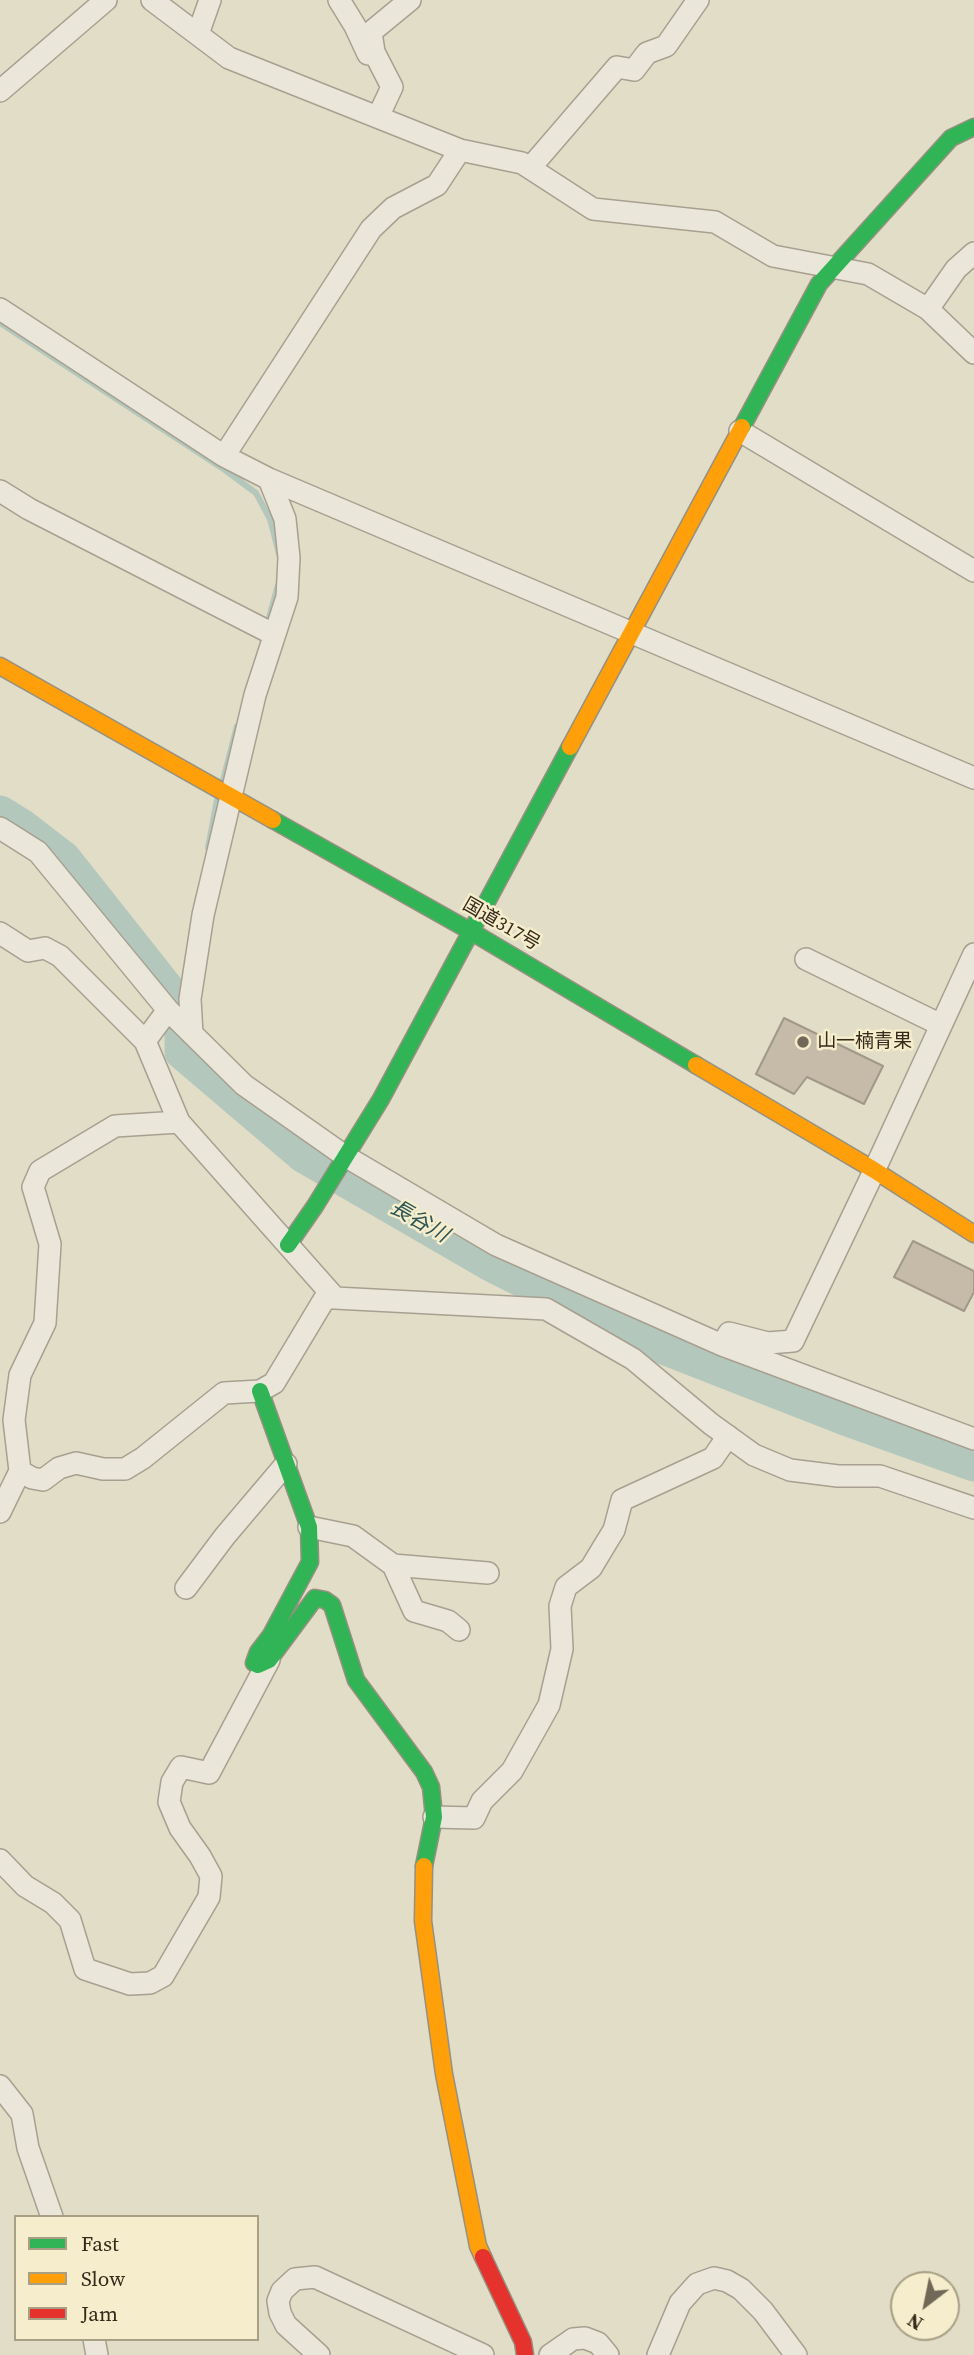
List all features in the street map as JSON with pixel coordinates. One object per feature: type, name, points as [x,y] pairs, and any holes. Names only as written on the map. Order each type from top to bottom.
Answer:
[{"type":"main road","points":[[288,1245],[381,1099],[819,284],[951,138],[974,127]]},
{"type":"main road","name":"国道317号","points":[[0,666],[472,932],[874,1170],[974,1234]]},
{"type":"main road","points":[[874,1170],[974,1221]]},
{"type":"main road","points":[[260,1391],[309,1527],[310,1562],[271,1635],[258,1652],[254,1664],[269,1660],[316,1598],[325,1600],[332,1605],[356,1680],[425,1772],[434,1803],[434,1816],[424,1863],[423,1921],[444,2074],[478,2246],[523,2342],[525,2355]]},
{"type":"street","points":[[0,91],[106,0]]},
{"type":"street","points":[[152,0],[229,58],[460,150],[522,163],[593,209],[715,222],[773,256],[868,274],[928,309],[974,353]]},
{"type":"street","points":[[198,34],[210,0]]},
{"type":"street","points":[[339,0],[355,26],[388,96]]},
{"type":"street","points":[[355,26],[396,0]]},
{"type":"street","points":[[378,117],[392,87],[374,52],[371,32],[410,0]]},
{"type":"street","points":[[530,168],[617,67],[634,70],[647,53],[666,46],[698,0]]},
{"type":"street","points":[[224,456],[370,229],[393,208],[437,185],[460,150]]},
{"type":"street","points":[[928,309],[956,269],[974,253]]},
{"type":"street","points":[[0,309],[224,456],[269,479],[974,778]]},
{"type":"street","points":[[740,432],[974,571]]},
{"type":"street","points":[[192,1034],[190,999],[196,955],[255,695],[287,597],[289,558],[285,519],[269,479]]},
{"type":"street","points":[[0,491],[29,509],[273,634]]},
{"type":"street","points":[[0,828],[38,852],[167,1010],[244,1085],[342,1160],[496,1245],[722,1345],[974,1439]]},
{"type":"street","points":[[0,933],[28,951],[45,948],[60,956],[145,1041],[179,1122],[335,1298]]},
{"type":"street","points":[[722,1345],[729,1333],[768,1343],[793,1341],[974,954]]},
{"type":"street","points":[[806,959],[942,1024]]},
{"type":"street","points":[[145,1041],[167,1010]]},
{"type":"street","points":[[0,1512],[20,1471],[14,1420],[20,1375],[45,1323],[50,1244],[33,1187],[40,1171],[115,1126],[179,1122]]},
{"type":"street","points":[[20,1471],[32,1478],[43,1480],[59,1468],[76,1464],[103,1469],[125,1468],[143,1458],[224,1393],[260,1391],[274,1383],[325,1298],[335,1298],[546,1309],[633,1359],[754,1455],[790,1471],[838,1476],[880,1476],[974,1508]]},
{"type":"street","points":[[434,1816],[474,1818],[482,1801],[512,1771],[548,1705],[562,1649],[560,1606],[566,1587],[591,1568],[614,1530],[622,1500],[713,1458],[729,1436]]},
{"type":"street","points":[[186,1588],[225,1536],[286,1464]]},
{"type":"street","points":[[309,1527],[353,1536],[393,1565],[414,1611],[448,1621],[459,1630]]},
{"type":"street","points":[[393,1565],[488,1573]]},
{"type":"street","points":[[0,1860],[25,1886],[53,1903],[70,1920],[85,1969],[130,1983],[150,1983],[163,1976],[209,1897],[211,1876],[176,1819],[169,1802],[172,1782],[181,1767],[209,1773],[269,1660]]},
{"type":"street","points":[[0,2086],[22,2114],[28,2148],[51,2215]]},
{"type":"street","points":[[319,2355],[286,2325],[280,2313],[278,2301],[282,2291],[295,2279],[315,2277],[483,2355]]},
{"type":"street","points":[[658,2355],[680,2303],[696,2284],[714,2278],[727,2281],[741,2289],[763,2311],[796,2355]]},
{"type":"street","points":[[550,2355],[573,2339],[585,2338],[598,2343],[608,2355]]},
{"type":"building","name":"山一楠青果","points":[[784,1018],[883,1066],[864,1104],[807,1077],[794,1094],[756,1074]]},
{"type":"building","points":[[913,1241],[974,1271],[974,1292],[964,1311],[894,1277]]},
{"type":"waterway","points":[[0,323],[256,493],[270,519],[279,554]]},
{"type":"waterway","points":[[267,625],[278,585]]},
{"type":"waterway","points":[[223,780],[237,726]]},
{"type":"waterway","points":[[208,848],[217,800]]},
{"type":"waterway","name":"長谷川","points":[[0,813],[64,859],[182,1008],[182,1052],[303,1155],[491,1264],[630,1334],[845,1418],[974,1464]]},
{"type":"traffic: fast","points":[[742,427],[819,284],[951,138],[974,127]]},
{"type":"traffic: fast","points":[[288,1245],[381,1099],[570,747]]},
{"type":"traffic: fast","points":[[273,820],[472,932],[696,1065]]},
{"type":"traffic: fast","points":[[260,1391],[309,1527],[310,1562],[254,1663],[258,1665],[269,1660],[315,1598],[332,1605],[356,1680],[424,1772],[431,1787],[434,1817],[424,1866]]},
{"type":"traffic: slow","points":[[570,747],[742,427]]},
{"type":"traffic: slow","points":[[0,666],[273,820]]},
{"type":"traffic: slow","points":[[696,1065],[874,1170],[974,1234]]},
{"type":"traffic: slow","points":[[424,1866],[423,1921],[444,2074],[478,2246],[483,2257]]},
{"type":"traffic: jam","points":[[483,2257],[523,2342],[525,2355]]},
{"type":"place","name":"山一楠青果","points":[[803,1042]]}]
